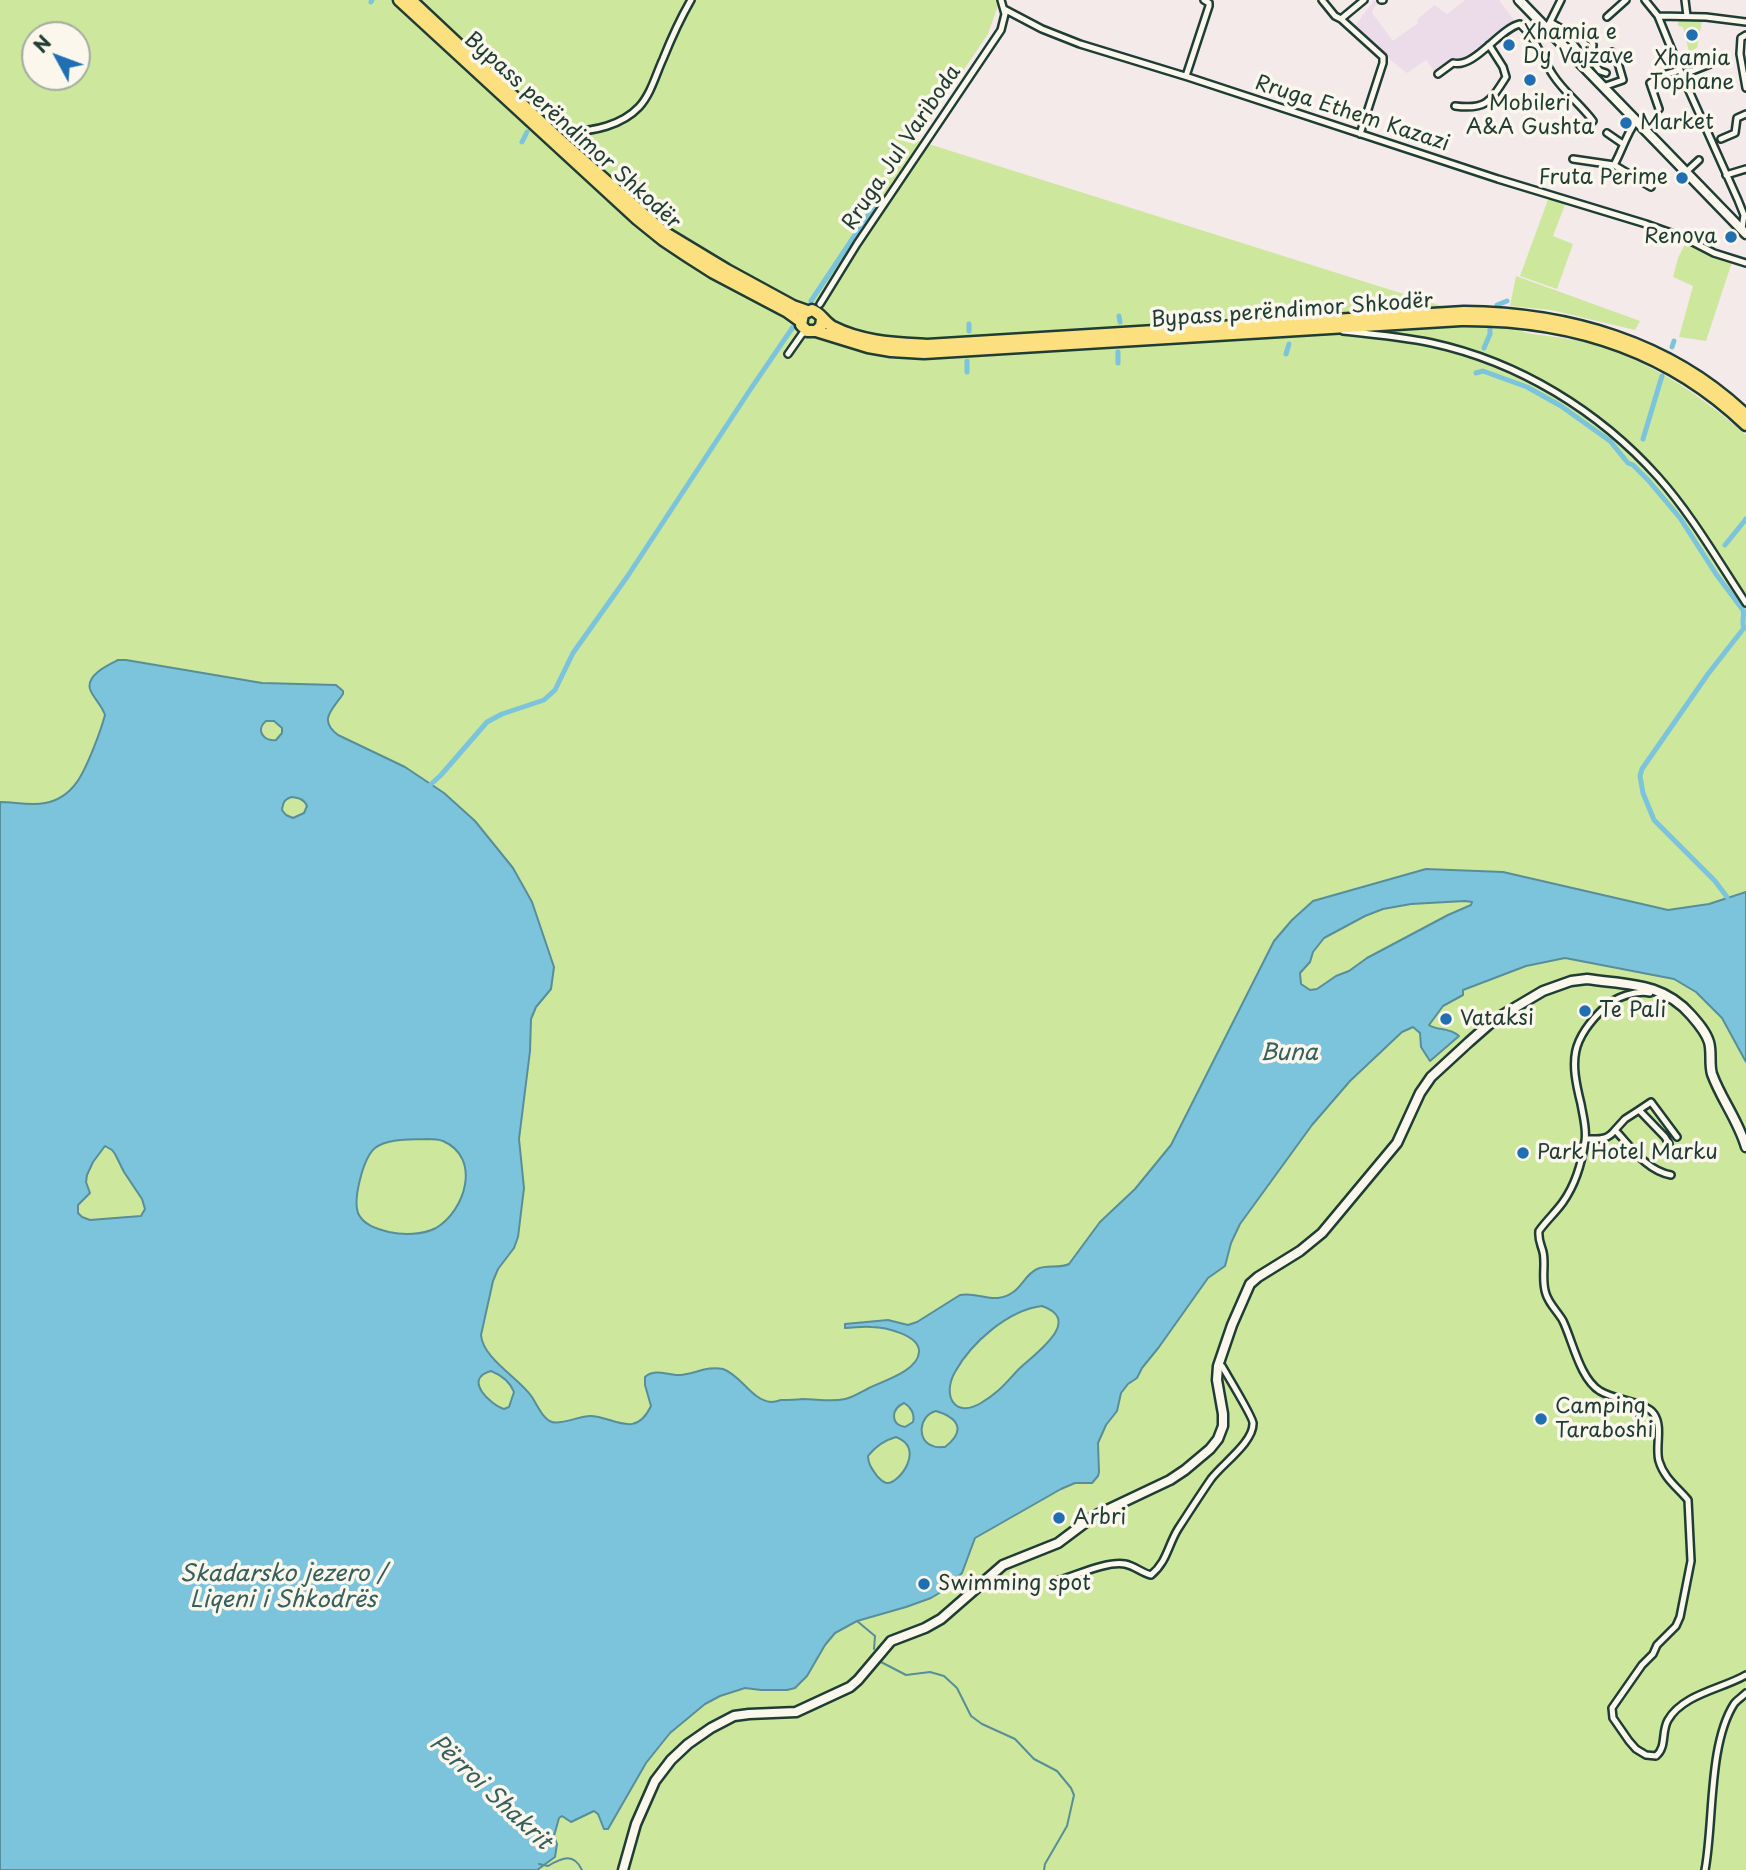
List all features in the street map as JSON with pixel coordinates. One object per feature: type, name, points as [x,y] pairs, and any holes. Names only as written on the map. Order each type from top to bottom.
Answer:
[{"type":"highway","name":"Bypass perëndimor Shkodër","points":[[399,0],[636,219],[695,261],[797,317],[805,329],[868,347],[924,353],[1485,319],[1528,323],[1572,330],[1614,343],[1668,367],[1722,403],[1746,425]]},
{"type":"highway","name":"Bypass perëndimor Shkodër","points":[[411,0],[558,138],[664,232],[795,307],[816,312],[838,329],[868,339],[894,344],[927,345],[1464,312],[1508,313],[1590,327],[1637,344],[1687,370],[1746,415]]},
{"type":"highway","points":[[816,312],[821,326],[805,329],[803,314],[816,312]]},
{"type":"main road","points":[[1519,0],[1590,64],[1603,87],[1744,232]]},
{"type":"main road","points":[[623,1870],[636,1824],[655,1781],[676,1754],[694,1740],[734,1716],[796,1712],[850,1687],[891,1641],[941,1619],[1003,1565],[1058,1543],[1091,1518],[1170,1480],[1214,1445],[1222,1432],[1223,1414],[1217,1380],[1219,1365],[1232,1325],[1250,1284],[1322,1233],[1394,1147],[1420,1093],[1431,1077],[1491,1022],[1543,991],[1577,980],[1650,988],[1673,998],[1694,1018],[1706,1036],[1710,1046],[1712,1075],[1746,1147]]},
{"type":"street","points":[[569,131],[596,129],[615,123],[640,106],[691,0]]},
{"type":"street","points":[[1001,0],[1004,9]]},
{"type":"street","points":[[1186,76],[1209,6],[1204,0]]},
{"type":"street","points":[[1322,0],[1335,16],[1381,55],[1383,60],[1360,134]]},
{"type":"street","points":[[1340,19],[1364,0]]},
{"type":"street","points":[[1534,38],[1548,25],[1561,0]]},
{"type":"street","points":[[1607,17],[1626,0]]},
{"type":"street","points":[[1645,0],[1658,16],[1738,200],[1744,215],[1744,232]]},
{"type":"street","points":[[1685,0],[1687,16]]},
{"type":"street","name":"Rruga Jul Variboda","points":[[816,312],[858,244],[1001,30],[1004,9]]},
{"type":"street","name":"Rruga Ethem Kazazi","points":[[1004,9],[1042,29],[1080,44],[1646,224],[1685,238],[1714,253],[1746,263]]},
{"type":"street","points":[[1658,16],[1728,18],[1746,22]]},
{"type":"street","points":[[1438,74],[1453,62],[1463,63],[1514,25],[1520,24],[1534,38],[1552,74],[1593,121]]},
{"type":"street","points":[[1746,35],[1741,38],[1740,54],[1746,88]]},
{"type":"street","points":[[1591,39],[1593,45],[1590,64],[1606,73]]},
{"type":"street","points":[[1455,106],[1476,108],[1483,105],[1506,77],[1503,66],[1489,45]]},
{"type":"street","points":[[1603,87],[1623,80],[1612,52]]},
{"type":"street","points":[[1659,109],[1650,83],[1660,76],[1710,64]]},
{"type":"street","points":[[1734,71],[1743,68]]},
{"type":"street","points":[[1721,139],[1735,133],[1737,118],[1746,114]]},
{"type":"street","points":[[1614,165],[1636,121]]},
{"type":"street","points":[[1607,133],[1623,144]]},
{"type":"street","points":[[1573,159],[1614,165],[1651,187]]},
{"type":"street","points":[[1686,173],[1699,160]]},
{"type":"street","points":[[1727,175],[1746,169]]},
{"type":"street","points":[[1738,200],[1746,196]]},
{"type":"street","points":[[788,354],[805,329]]},
{"type":"street","points":[[1318,329],[1412,339],[1469,353],[1527,377],[1582,409],[1614,434],[1659,478],[1694,524],[1746,603]]},
{"type":"street","points":[[1673,998],[1667,999],[1647,992],[1618,999],[1598,1013],[1583,1033],[1574,1056],[1574,1071],[1586,1139],[1580,1167],[1563,1203],[1539,1231],[1538,1238],[1543,1250],[1546,1294],[1562,1318],[1592,1385],[1609,1396],[1647,1408],[1654,1414],[1658,1425],[1657,1454],[1661,1467],[1688,1500],[1690,1571],[1676,1626],[1657,1645],[1615,1703],[1612,1708],[1613,1718],[1636,1749],[1646,1755],[1656,1756],[1662,1749],[1669,1718],[1681,1706],[1746,1675]]},
{"type":"street","points":[[1586,1139],[1604,1139],[1625,1119],[1651,1102],[1677,1137]]},
{"type":"street","points":[[1639,1110],[1669,1144]]},
{"type":"street","points":[[1615,1130],[1649,1165],[1663,1174],[1671,1175]]},
{"type":"street","points":[[1056,1581],[1077,1576],[1092,1568],[1118,1563],[1151,1575],[1161,1565],[1178,1528],[1212,1477],[1242,1446],[1252,1430],[1253,1418],[1219,1365]]},
{"type":"street","points":[[1705,1870],[1721,1740],[1733,1706],[1746,1693]]},
{"type":"shaded area","points":[[1374,0],[1378,2],[1373,14],[1393,41],[1418,23],[1417,20],[1434,5],[1447,14],[1465,0],[1499,0],[1516,23],[1482,48],[1480,46],[1459,61],[1456,58],[1441,70],[1435,72],[1426,60],[1407,73],[1355,26]]},
{"type":"green space","points":[[0,0],[1000,0],[988,34],[916,140],[1527,333],[1604,348],[1669,378],[1709,404],[1746,435],[1746,1870],[0,1870]]},
{"type":"green space","points":[[1678,20],[1702,21],[1697,48],[1689,52],[1683,27],[1678,26]]},
{"type":"green space","points":[[1549,197],[1566,202],[1553,236],[1573,244],[1557,289],[1520,276]]},
{"type":"green space","points":[[1686,242],[1732,262],[1706,341],[1679,337],[1693,286],[1673,277]]},
{"type":"green space","points":[[1516,276],[1640,321],[1635,330],[1551,310],[1510,306]]},
{"type":"water","name":"Skadarsko jezero / Liqeni i Shkodrës","points":[[118,660],[262,683],[336,685],[343,694],[329,715],[332,730],[405,767],[444,793],[475,821],[513,868],[532,902],[554,967],[551,989],[536,1007],[531,1019],[530,1051],[519,1139],[524,1188],[518,1237],[493,1281],[481,1335],[488,1352],[526,1390],[543,1415],[552,1422],[590,1416],[623,1424],[638,1422],[651,1406],[645,1377],[656,1373],[682,1375],[711,1368],[729,1372],[758,1397],[771,1402],[848,1398],[906,1370],[913,1365],[919,1352],[914,1341],[901,1333],[877,1327],[845,1328],[845,1324],[888,1320],[908,1325],[960,1295],[993,1298],[1006,1296],[1037,1269],[1069,1264],[1100,1222],[1135,1189],[1171,1145],[1274,941],[1313,901],[1426,869],[1503,872],[1668,910],[1709,904],[1746,892],[1746,1062],[1722,1018],[1696,992],[1674,979],[1565,958],[1526,966],[1463,990],[1463,995],[1443,1006],[1429,1025],[1459,1036],[1430,1061],[1421,1047],[1420,1033],[1413,1027],[1402,1032],[1350,1081],[1312,1125],[1240,1224],[1225,1266],[1208,1278],[1137,1378],[1121,1393],[1117,1411],[1106,1425],[1098,1443],[1099,1472],[1092,1483],[1075,1483],[1061,1489],[975,1538],[962,1573],[931,1598],[857,1621],[835,1633],[807,1676],[795,1688],[745,1688],[705,1704],[670,1733],[646,1763],[608,1829],[604,1829],[594,1811],[571,1822],[562,1816],[559,1818],[554,1836],[557,1844],[555,1857],[537,1870],[0,1870],[0,802],[45,803],[71,790],[82,774],[105,715],[91,692],[91,679]],"holes":[[[266,721],[274,721],[282,728],[282,733],[276,740],[272,740],[262,735],[261,728]],[[292,797],[303,800],[307,806],[304,813],[293,818],[286,815],[282,810],[287,799]],[[1472,902],[1471,905],[1367,958],[1317,989],[1310,990],[1301,984],[1300,973],[1324,938],[1383,909],[1411,904]],[[393,1141],[443,1141],[455,1149],[466,1172],[461,1197],[446,1220],[425,1232],[400,1234],[363,1221],[358,1213],[357,1198],[360,1179],[375,1148]],[[105,1146],[115,1154],[142,1199],[145,1209],[141,1216],[90,1220],[82,1217],[78,1213],[78,1205],[90,1193],[86,1182],[93,1162]],[[1042,1306],[1054,1313],[1058,1321],[1057,1329],[1051,1339],[992,1396],[972,1407],[957,1406],[950,1396],[950,1389],[951,1381],[962,1361],[981,1339],[1016,1314]],[[491,1371],[505,1379],[514,1392],[509,1407],[504,1409],[492,1402],[482,1392],[479,1380]],[[904,1403],[913,1414],[913,1422],[905,1427],[897,1423],[894,1416]],[[936,1411],[944,1414],[957,1426],[956,1436],[945,1447],[936,1447],[924,1439],[923,1423],[930,1413]],[[896,1437],[905,1442],[909,1449],[903,1472],[898,1478],[887,1483],[877,1476],[868,1459],[884,1442]]]},
{"type":"waterway","points":[[542,109],[545,100]]},
{"type":"waterway","points":[[522,142],[527,132]]},
{"type":"waterway","points":[[811,301],[881,196]]},
{"type":"waterway","points":[[1497,305],[1507,301]]},
{"type":"waterway","points":[[1299,306],[1299,312]]},
{"type":"waterway","points":[[1119,316],[1120,322]]},
{"type":"waterway","points":[[969,324],[969,331]]},
{"type":"waterway","points":[[428,787],[487,722],[544,700],[555,690],[573,653],[627,577],[793,327]]},
{"type":"waterway","points":[[1484,348],[1490,327]]},
{"type":"waterway","points":[[1672,347],[1674,341]]},
{"type":"waterway","points":[[1286,354],[1289,344]]},
{"type":"waterway","points":[[1118,352],[1118,363]]},
{"type":"waterway","points":[[967,361],[967,372]]},
{"type":"waterway","points":[[1476,373],[1483,371],[1527,387],[1561,406],[1610,441],[1680,518],[1743,610],[1744,628],[1708,674],[1642,769],[1640,776],[1643,793],[1654,820],[1715,881],[1727,897]]},
{"type":"waterway","points":[[1643,439],[1662,376]]},
{"type":"waterway","points":[[1725,545],[1746,519]]},
{"type":"waterway","points":[[857,1621],[875,1636],[874,1649]]},
{"type":"waterway","points":[[881,1662],[906,1675],[930,1672],[944,1676],[957,1688],[971,1716],[1015,1739],[1034,1759],[1057,1771],[1071,1788],[1074,1795],[1067,1826],[1044,1870]]},
{"type":"waterway","name":"Përroi Shakrit","points":[[539,1864],[548,1866],[568,1858],[575,1861],[582,1870]]},
{"type":"place","name":"Xhamia Tophane","points":[[1692,35]]},
{"type":"place","name":"Xhamia e Dy Vajzave","points":[[1509,45]]},
{"type":"place","name":"Mobileri A&A Gushta","points":[[1530,80]]},
{"type":"place","name":"Market","points":[[1626,123]]},
{"type":"place","name":"Fruta Perime","points":[[1682,178]]},
{"type":"place","name":"Renova","points":[[1731,237]]},
{"type":"place","name":"Te Pali","points":[[1585,1011]]},
{"type":"place","name":"Vataksi","points":[[1446,1019]]},
{"type":"place","name":"Park Hotel Marku","points":[[1523,1153]]},
{"type":"place","name":"Camping Taraboshi","points":[[1541,1419]]},
{"type":"place","name":"Arbri","points":[[1059,1518]]},
{"type":"place","name":"Swimming spot","points":[[924,1584]]},
{"type":"water label","name":"Buna","points":[[1289,1054]]}]
